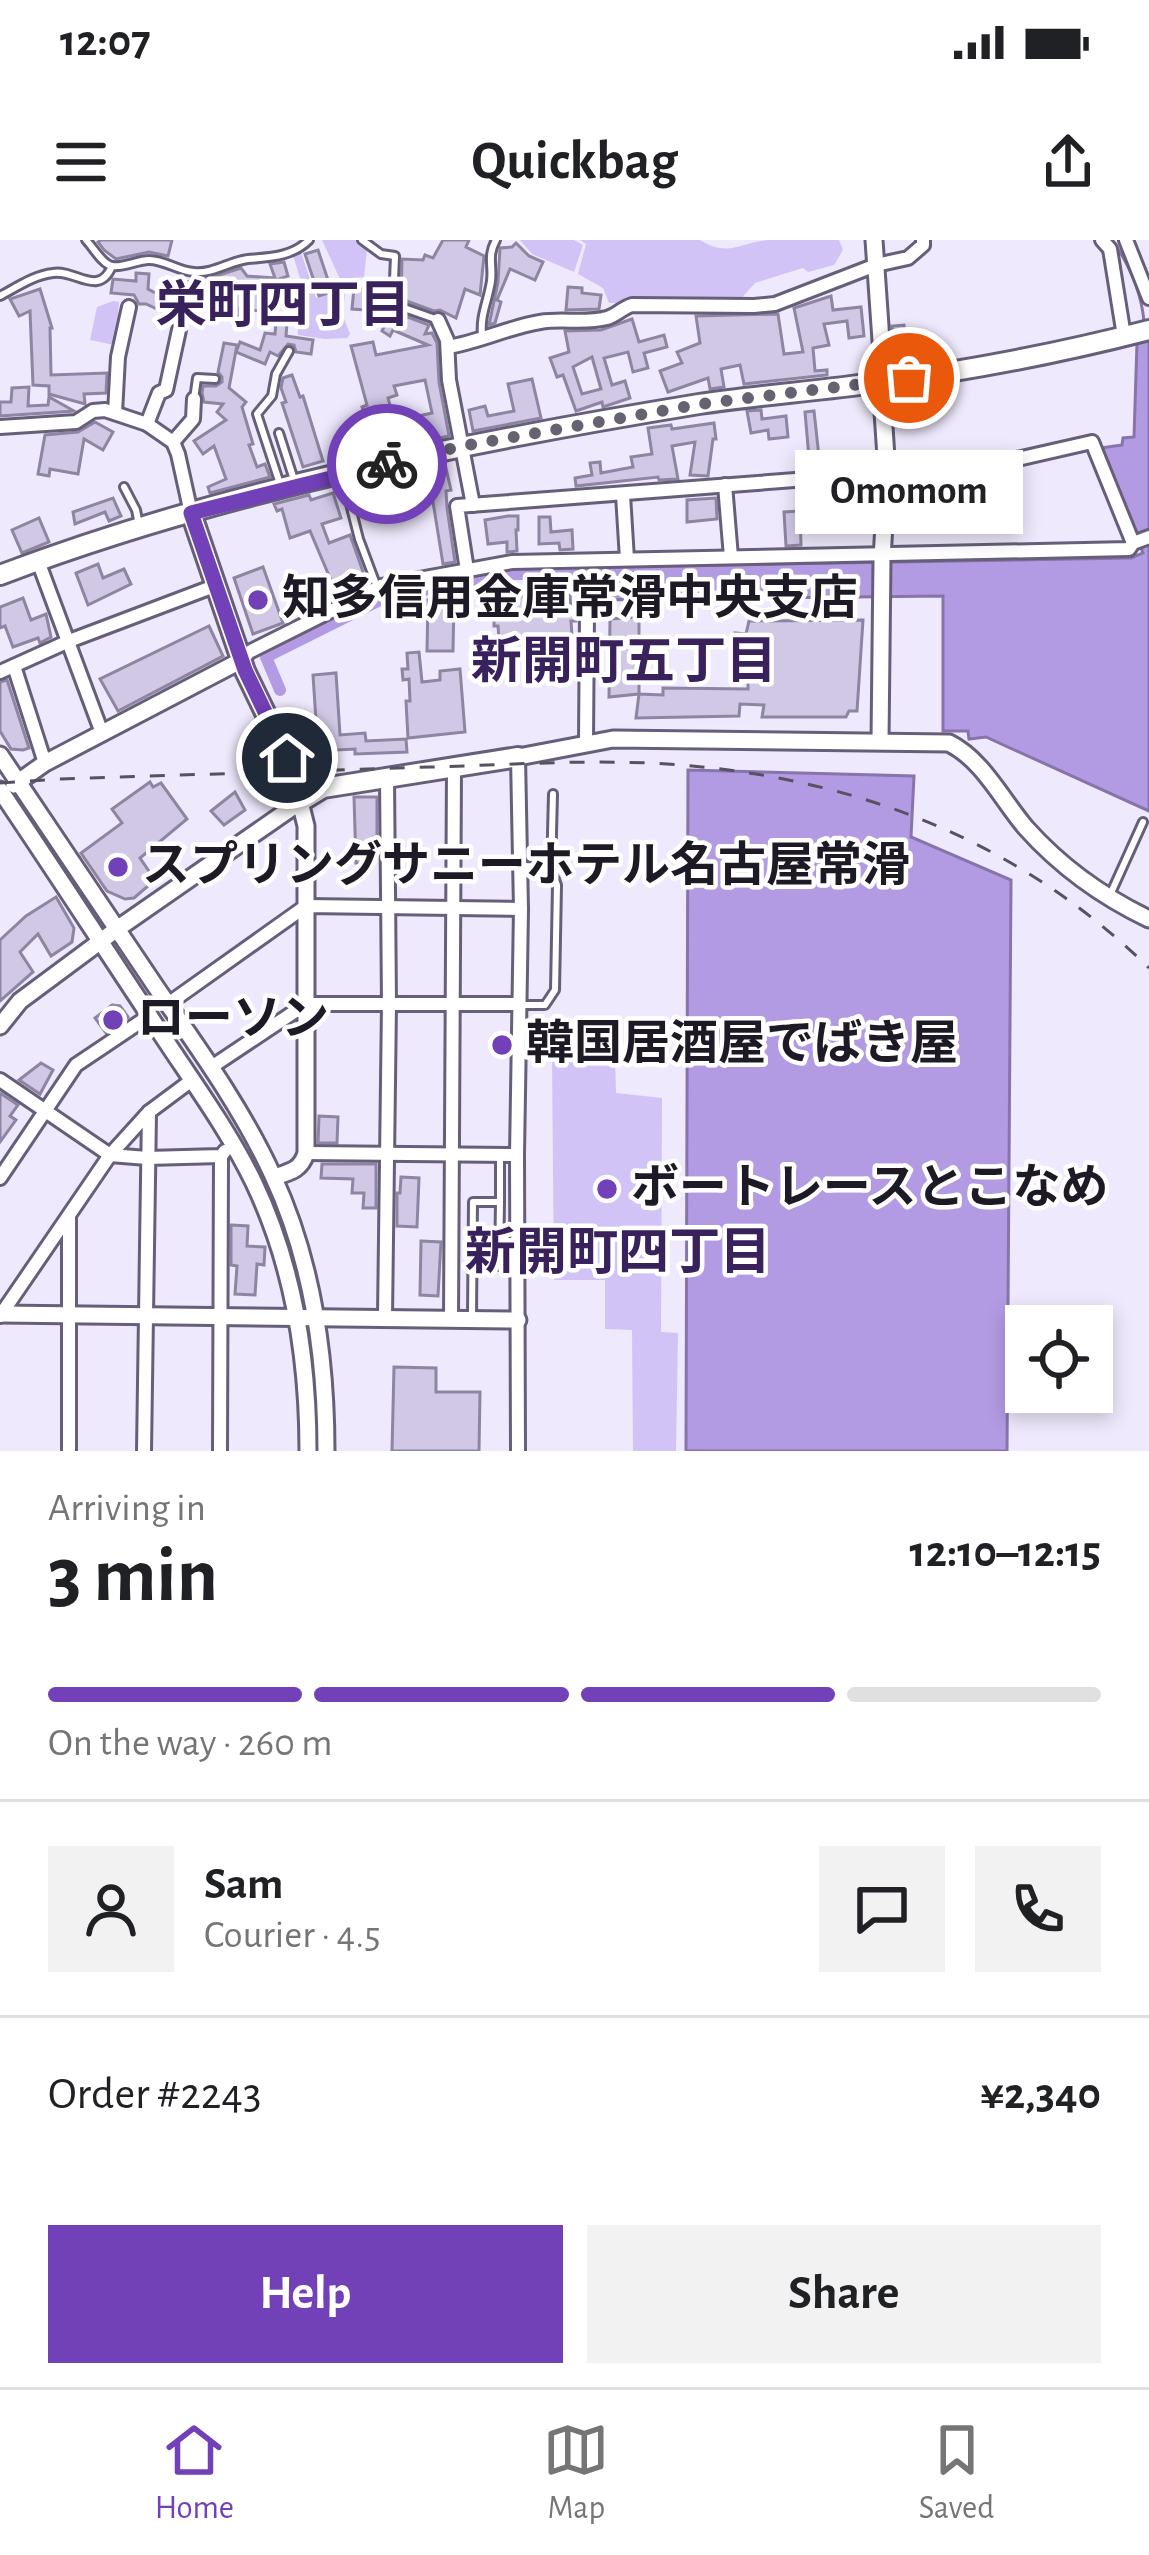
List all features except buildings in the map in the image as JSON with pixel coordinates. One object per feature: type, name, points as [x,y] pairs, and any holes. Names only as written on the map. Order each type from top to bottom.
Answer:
[{"type":"main road","points":[[2,569],[191,513],[462,446],[701,404],[1020,360],[1137,333]]},
{"type":"main road","points":[[191,513],[242,660],[287,758],[300,802],[322,788],[518,757]]},
{"type":"street","points":[[874,240],[887,472],[880,741]]},
{"type":"street","points":[[448,347],[544,321],[577,323],[614,316],[624,306],[775,304],[876,265],[908,258],[923,240]]},
{"type":"street","points":[[1116,243],[1149,298]]},
{"type":"street","points":[[1116,243],[1137,333]]},
{"type":"street","points":[[115,413],[118,357],[130,307]]},
{"type":"street","points":[[438,320],[448,347],[449,380],[473,505]]},
{"type":"street","points":[[147,424],[159,393],[166,390],[179,330]]},
{"type":"street","points":[[173,442],[193,419],[194,399]]},
{"type":"street","points":[[0,427],[76,422],[93,411],[147,424],[173,442],[191,513]]},
{"type":"street","points":[[467,570],[457,506],[991,465],[1092,442],[1133,543]]},
{"type":"street","points":[[725,485],[731,557]]},
{"type":"street","points":[[623,495],[627,559]]},
{"type":"street","points":[[308,1451],[298,1316],[255,1186],[227,1149],[192,1080],[1,792],[249,652],[377,587],[512,562],[1129,549],[1149,537]]},
{"type":"street","points":[[38,561],[102,733]]},
{"type":"street","points":[[0,672],[217,585]]},
{"type":"street","points":[[586,742],[587,612]]},
{"type":"street","points":[[14,666],[46,763]]},
{"type":"street","points":[[518,1451],[518,757],[613,739],[949,743],[960,749],[1041,844],[1109,898],[1149,919]]},
{"type":"street","points":[[0,755],[210,1068],[274,1177],[317,1316],[326,1451]]},
{"type":"street","points":[[451,1318],[454,768]]},
{"type":"street","points":[[385,1317],[387,778]]},
{"type":"street","points":[[0,1026],[20,1001],[100,941],[300,802],[306,826],[306,1154],[296,1170],[274,1177]]},
{"type":"street","points":[[168,1004],[306,906],[521,909]]},
{"type":"street","points":[[210,1068],[307,1004],[518,1004]]},
{"type":"street","points":[[0,1178],[76,1065],[149,1016]]},
{"type":"street","points":[[0,1080],[110,1155],[147,1158],[227,1149]]},
{"type":"street","points":[[0,1315],[110,1155],[148,1112],[192,1080]]},
{"type":"street","points":[[145,1451],[148,1112]]},
{"type":"street","points":[[220,1451],[227,1149]]},
{"type":"street","points":[[306,1154],[517,1155]]},
{"type":"street","points":[[68,1216],[69,1451]]},
{"type":"street","points":[[0,1315],[518,1320]]},
{"type":"lane","points":[[86,240],[112,266],[148,260],[202,273],[248,259],[287,254],[309,240]]},
{"type":"lane","points":[[362,240],[381,254],[394,256],[393,304],[438,320]]},
{"type":"lane","points":[[483,337],[483,309],[492,278],[488,254],[496,240]]},
{"type":"lane","points":[[0,296],[58,271],[87,281],[102,280],[112,266]]},
{"type":"lane","points":[[289,351],[276,374],[272,396],[257,414],[289,488]]},
{"type":"lane","points":[[194,399],[197,379],[214,379]]},
{"type":"lane","points":[[279,433],[289,488]]},
{"type":"lane","points":[[343,475],[377,587]]},
{"type":"lane","points":[[124,487],[139,529]]},
{"type":"lane","points":[[518,1004],[545,1005],[555,990],[553,794]]},
{"type":"lane","points":[[1109,898],[1143,822]]},
{"type":"lane","points":[[520,866],[551,872]]},
{"type":"lane","points":[[499,1266],[500,1155]]},
{"type":"lane","points":[[472,1319],[473,1202],[500,1202]]},
{"type":"shaded area","points":[[322,240],[359,240],[367,249],[364,277],[340,279]]},
{"type":"shaded area","points":[[520,240],[574,240],[583,245],[574,272],[532,254]]},
{"type":"shaded area","points":[[580,240],[700,240],[727,248],[768,240],[839,240],[843,250],[834,265],[808,272],[803,268],[755,283],[738,302],[609,303],[603,288],[578,274],[586,244]]},
{"type":"shaded area","points":[[301,252],[316,298],[345,292],[347,338],[298,335],[302,285],[293,255]]},
{"type":"shaded area","points":[[119,302],[118,313],[125,315],[119,346],[90,340],[97,307]]},
{"type":"shaded area","points":[[1149,340],[1149,811],[986,737],[969,739],[968,731],[943,731],[943,596],[599,600],[598,567],[1131,558],[1143,553],[1101,448],[1122,445],[1123,438],[1134,437],[1137,343]]},
{"type":"shaded area","points":[[688,770],[914,776],[911,837],[1011,880],[1007,1451],[686,1451]]},
{"type":"shaded area","name":"ボートレースとこなめ","points":[[552,1056],[615,1057],[616,1093],[662,1098],[661,1332],[678,1333],[676,1451],[633,1451],[632,1330],[605,1329],[605,1280],[554,1280]]},
{"type":"waterway","points":[[1112,240],[1133,279],[1144,321]]},
{"type":"waterway","points":[[280,690],[266,657],[388,596],[514,574],[615,573]]},
{"type":"railway","points":[[0,783],[594,762],[719,769],[788,780],[854,796],[980,846],[1096,921],[1149,968]]},
{"type":"way so far","points":[[387,464],[462,446],[701,404],[909,378]]},
{"type":"place","name":"Omomom","points":[[909,378]]},
{"type":"place","name":"知多信用金庫常滑中央支店","points":[[258,600]]},
{"type":"place","name":"スプリングサニーホテル名古屋常滑","points":[[118,867]]},
{"type":"place","name":"ローソン","points":[[113,1020]]},
{"type":"place","name":"韓国居酒屋でばき屋","points":[[502,1045]]},
{"type":"place","name":"ボートレースとこなめ","points":[[607,1189]]},
{"type":"district","name":"栄町四丁目","points":[[283,306]]},
{"type":"district","name":"新開町五丁目","points":[[624,662]]},
{"type":"district","name":"新開町四丁目","points":[[618,1253]]},
{"type":"route","points":[[287,758],[245,670],[191,513],[387,464]]}]
